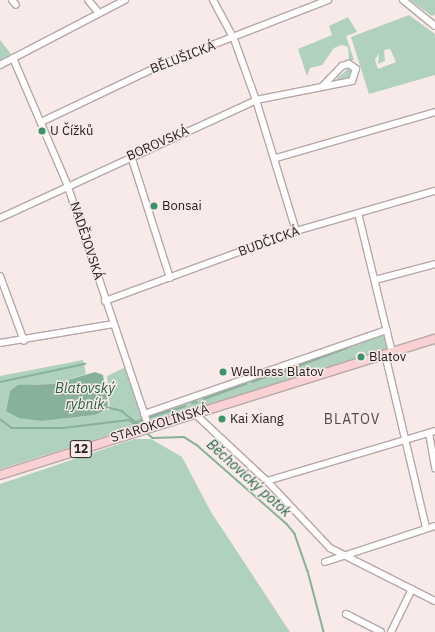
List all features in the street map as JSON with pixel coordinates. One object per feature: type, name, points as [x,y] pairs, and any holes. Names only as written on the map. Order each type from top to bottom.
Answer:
[{"type":"main road","name":"STAROKOLÍNSKÁ","points":[[0,475],[139,430],[435,339]]},
{"type":"street","points":[[88,0],[99,13]]},
{"type":"street","points":[[0,65],[125,0]]},
{"type":"street","points":[[213,0],[234,39],[256,100],[276,158],[296,231]]},
{"type":"street","name":"BĚLUŠICKÁ","points":[[41,122],[163,64],[234,39],[328,0]]},
{"type":"street","points":[[402,0],[435,26]]},
{"type":"street","name":"NADĚJOVSKÁ","points":[[13,58],[67,184],[105,301],[149,427]]},
{"type":"street","name":"BOROVSKÁ","points":[[0,218],[67,184],[256,100],[352,81],[357,76],[356,69],[349,64],[342,66],[322,86]]},
{"type":"street","points":[[276,158],[435,112]]},
{"type":"street","points":[[131,156],[170,278]]},
{"type":"street","name":"BUDČICKÁ","points":[[105,301],[296,231],[435,191]]},
{"type":"street","points":[[358,213],[387,330],[389,353],[405,440],[426,528]]},
{"type":"street","points":[[375,280],[435,264]]},
{"type":"street","points":[[0,276],[24,341]]},
{"type":"street","points":[[0,343],[24,341],[113,324]]},
{"type":"street","name":"STAROKOLÍNSKÁ","points":[[144,414],[284,362],[387,330]]},
{"type":"street","points":[[194,413],[267,481],[318,537],[343,556],[435,600]]},
{"type":"street","points":[[267,481],[432,432],[435,468]]},
{"type":"street","points":[[325,562],[435,526]]},
{"type":"street","points":[[391,632],[412,590]]},
{"type":"street","points":[[346,614],[381,632]]},
{"type":"shaded area","points":[[410,0],[435,0],[435,14],[432,16]]},
{"type":"shaded area","points":[[409,15],[435,34],[435,75],[369,94],[351,37]],"holes":[[[390,49],[396,62],[378,69],[375,60],[379,53],[378,64],[385,61],[384,50]]]},
{"type":"shaded area","points":[[348,17],[357,32],[346,36],[354,60],[349,60],[348,47],[342,45],[334,48],[322,65],[310,68],[307,76],[298,49],[332,35],[329,26]]},
{"type":"shaded area","points":[[0,40],[11,54],[0,61]]},
{"type":"shaded area","points":[[350,67],[354,70],[353,79],[332,83]]},
{"type":"shaded area","points":[[387,330],[392,352],[149,427],[144,414]]},
{"type":"shaded area","points":[[83,360],[86,374],[54,384],[35,384],[10,391],[6,410],[42,421],[95,415],[110,409],[107,376],[126,367],[145,424],[0,469],[0,376]]},
{"type":"shaded area","points":[[134,439],[151,439],[182,457],[211,512],[290,632],[0,632],[0,484]]},
{"type":"water","name":"Blatovský rybník","points":[[95,372],[103,375],[108,404],[106,410],[95,415],[42,421],[19,418],[6,411],[10,391],[18,385],[54,384]]},
{"type":"waterway","points":[[279,373],[347,348]]},
{"type":"waterway","points":[[0,382],[85,364]]},
{"type":"waterway","points":[[252,382],[274,374]]},
{"type":"waterway","points":[[204,399],[246,384]]},
{"type":"waterway","points":[[192,403],[197,402]]},
{"type":"waterway","points":[[150,417],[185,406]]},
{"type":"waterway","points":[[107,407],[122,411],[138,424]]},
{"type":"waterway","name":"Běchovický potok","points":[[0,419],[12,428],[63,428],[129,420],[140,427]]},
{"type":"waterway","points":[[137,422],[142,420]]},
{"type":"waterway","name":"Běchovický potok","points":[[146,432],[153,438],[184,437],[197,445],[287,524],[295,534],[308,571],[324,632]]},
{"type":"place","name":"U Čížků","points":[[42,131]]},
{"type":"place","name":"Bonsai","points":[[154,206]]},
{"type":"place","name":"Blatov","points":[[361,357]]},
{"type":"place","name":"Wellness Blatov","points":[[223,372]]},
{"type":"place","name":"Kai Xiang","points":[[222,419]]},
{"type":"district","name":"BLATOV","points":[[352,419]]}]
